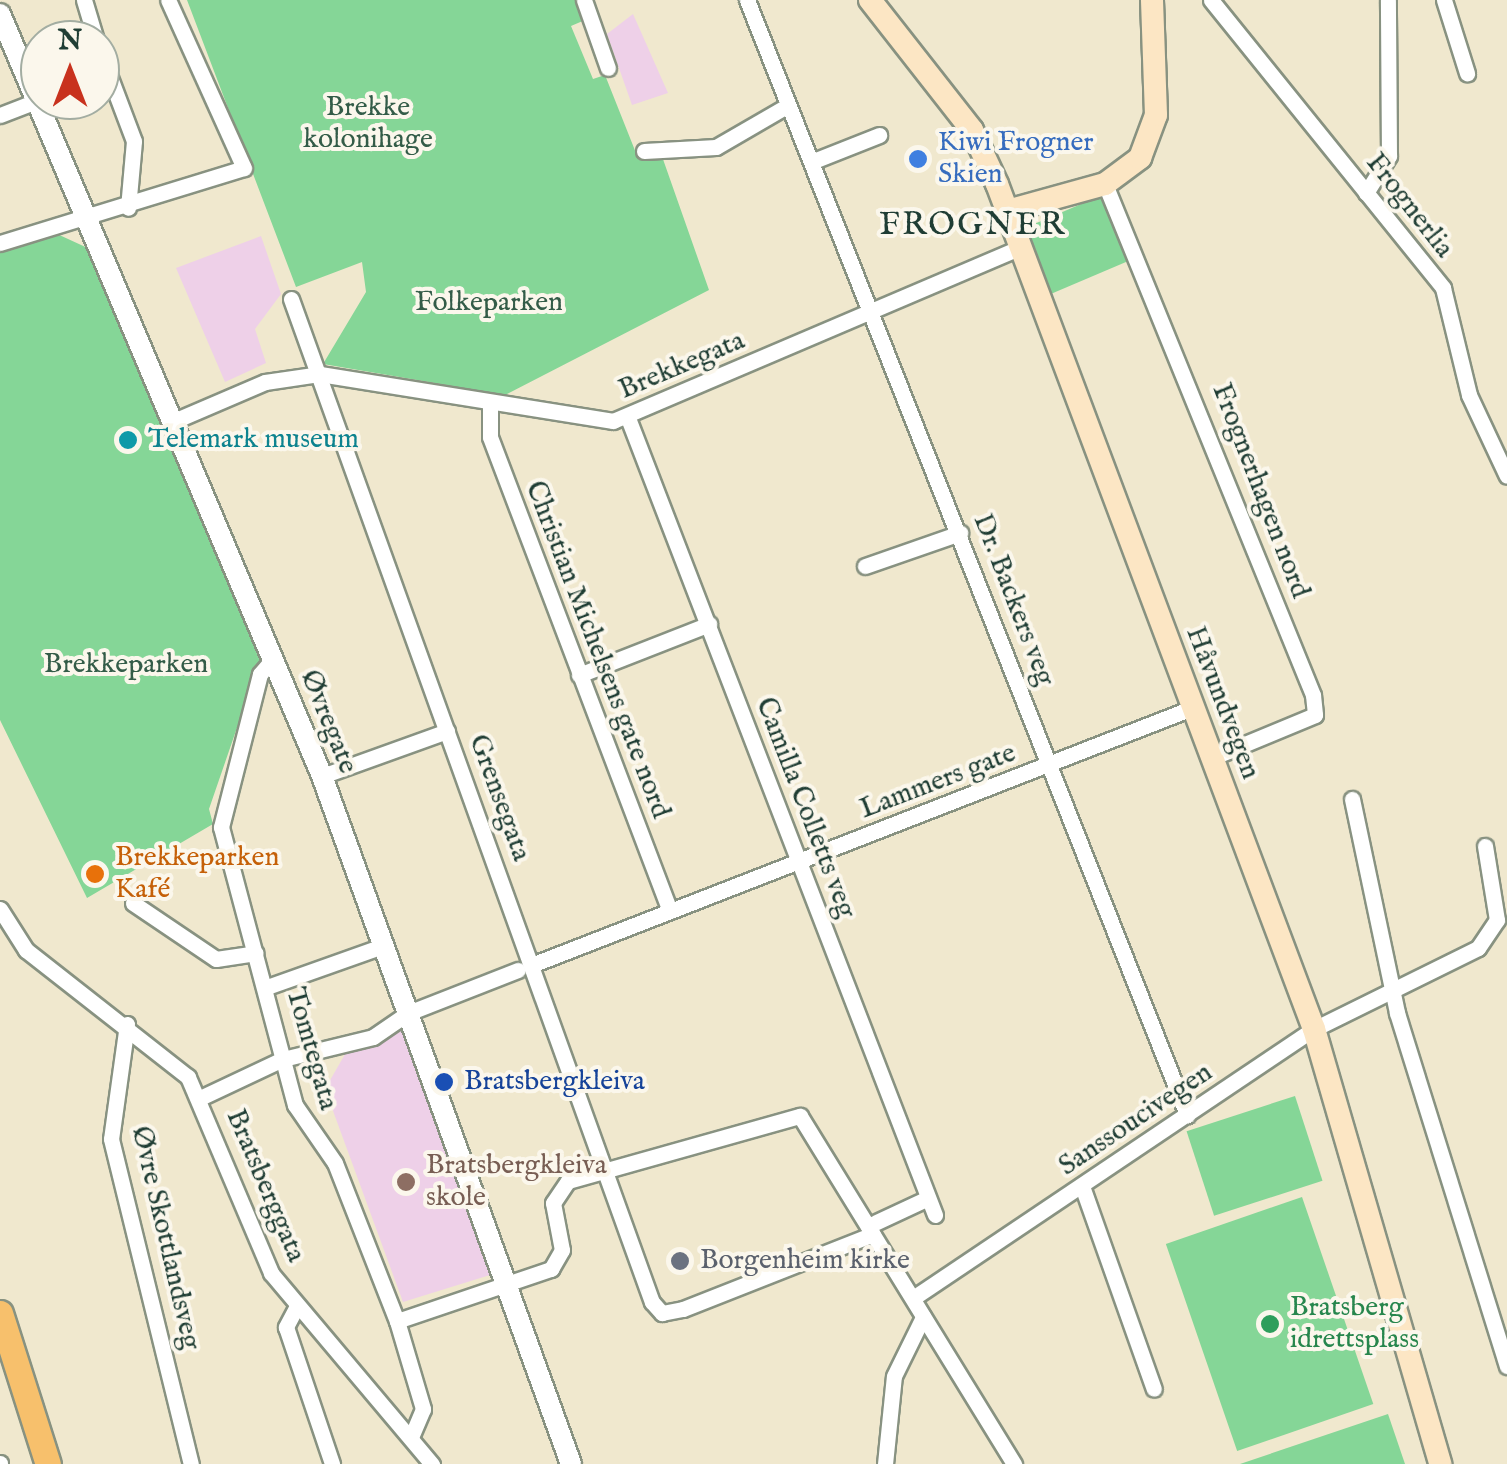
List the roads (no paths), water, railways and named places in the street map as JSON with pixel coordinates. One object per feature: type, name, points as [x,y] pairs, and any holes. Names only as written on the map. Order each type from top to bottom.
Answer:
[{"type":"main road","name":"Håvundvegen","points":[[870,0],[972,130],[1007,210],[1314,1030],[1440,1464]]},
{"type":"main road","points":[[1007,210],[1105,184],[1135,165],[1151,138],[1152,0]]},
{"type":"main road","points":[[0,1313],[48,1464]]},
{"type":"street","points":[[0,243],[86,216],[128,208],[244,168],[168,0]]},
{"type":"street","points":[[584,0],[608,68]]},
{"type":"street","name":"Dr. Backers veg","points":[[747,0],[785,108],[816,160],[1187,1115]]},
{"type":"street","name":"Frognerlia","points":[[1211,0],[1443,288],[1469,395],[1507,476]]},
{"type":"street","points":[[1366,193],[1389,156],[1388,0]]},
{"type":"street","points":[[1444,0],[1467,73]]},
{"type":"street","name":"Øvregate","points":[[0,14],[20,62]]},
{"type":"street","points":[[120,104],[134,141],[128,208]]},
{"type":"street","points":[[644,150],[716,147],[785,108]]},
{"type":"street","name":"Øvregate","points":[[44,120],[322,776],[571,1464]]},
{"type":"street","points":[[816,160],[878,136]]},
{"type":"street","name":"Frognerhagen nord","points":[[1105,184],[1313,695],[1315,715],[1211,758]]},
{"type":"street","name":"Brekkegata","points":[[174,421],[265,382],[320,374],[490,404],[628,418],[1019,248]]},
{"type":"street","name":"Grensegata","points":[[291,299],[447,731],[526,967],[602,1172],[662,1314],[870,1230]]},
{"type":"street","name":"Christian Michelsens gate nord","points":[[490,404],[490,437],[670,912]]},
{"type":"street","name":"Camilla Colletts veg","points":[[628,418],[936,1215]]},
{"type":"street","points":[[864,566],[960,533]]},
{"type":"street","points":[[579,675],[709,624]]},
{"type":"street","name":"Tomtegata","points":[[272,659],[260,674],[221,811],[295,1106],[334,1162],[397,1321],[424,1419],[410,1437]]},
{"type":"street","name":"Lammers gate","points":[[200,1098],[283,1059],[373,1037],[408,1013],[1192,708]]},
{"type":"street","points":[[322,776],[447,731]]},
{"type":"street","points":[[1352,799],[1390,988],[1507,1366]]},
{"type":"street","name":"Sanssoucivegen","points":[[912,1298],[1314,1030],[1490,938],[1497,907],[1485,846]]},
{"type":"street","points":[[133,904],[216,959],[256,952]]},
{"type":"street","name":"Bratsberggata","points":[[0,909],[26,950],[166,1051],[200,1098],[266,1262],[297,1306],[432,1464]]},
{"type":"street","points":[[267,987],[384,946]]},
{"type":"street","name":"Øvre Skottlandsveg","points":[[127,1024],[111,1139],[191,1464]]},
{"type":"street","points":[[397,1321],[552,1269],[562,1250],[557,1190],[602,1172],[800,1116],[1014,1464]]},
{"type":"street","points":[[1082,1186],[1154,1390]]},
{"type":"street","points":[[870,1230],[928,1198]]},
{"type":"street","points":[[297,1306],[286,1327],[332,1464]]},
{"type":"street","points":[[885,1464],[894,1376],[923,1317]]},
{"type":"place","name":"Kiwi Frogner Skien","points":[[918,159]]},
{"type":"place","name":"Telemark museum","points":[[128,440]]},
{"type":"place","name":"Brekkeparken Kafé","points":[[95,874]]},
{"type":"place","name":"Bratsbergkleiva","points":[[444,1082]]},
{"type":"place","name":"Bratsbergkleiva skole","points":[[406,1182]]},
{"type":"place","name":"Borgenheim kirke","points":[[680,1261]]},
{"type":"place","name":"Bratsberg idrettsplass","points":[[1270,1324]]},
{"type":"district","name":"FROGNER","points":[[973,226]]},
{"type":"park label","name":"Brekke kolonihage","points":[[368,124]]},
{"type":"park label","name":"Folkeparken","points":[[489,303]]},
{"type":"park label","name":"Brekkeparken","points":[[126,665]]}]
